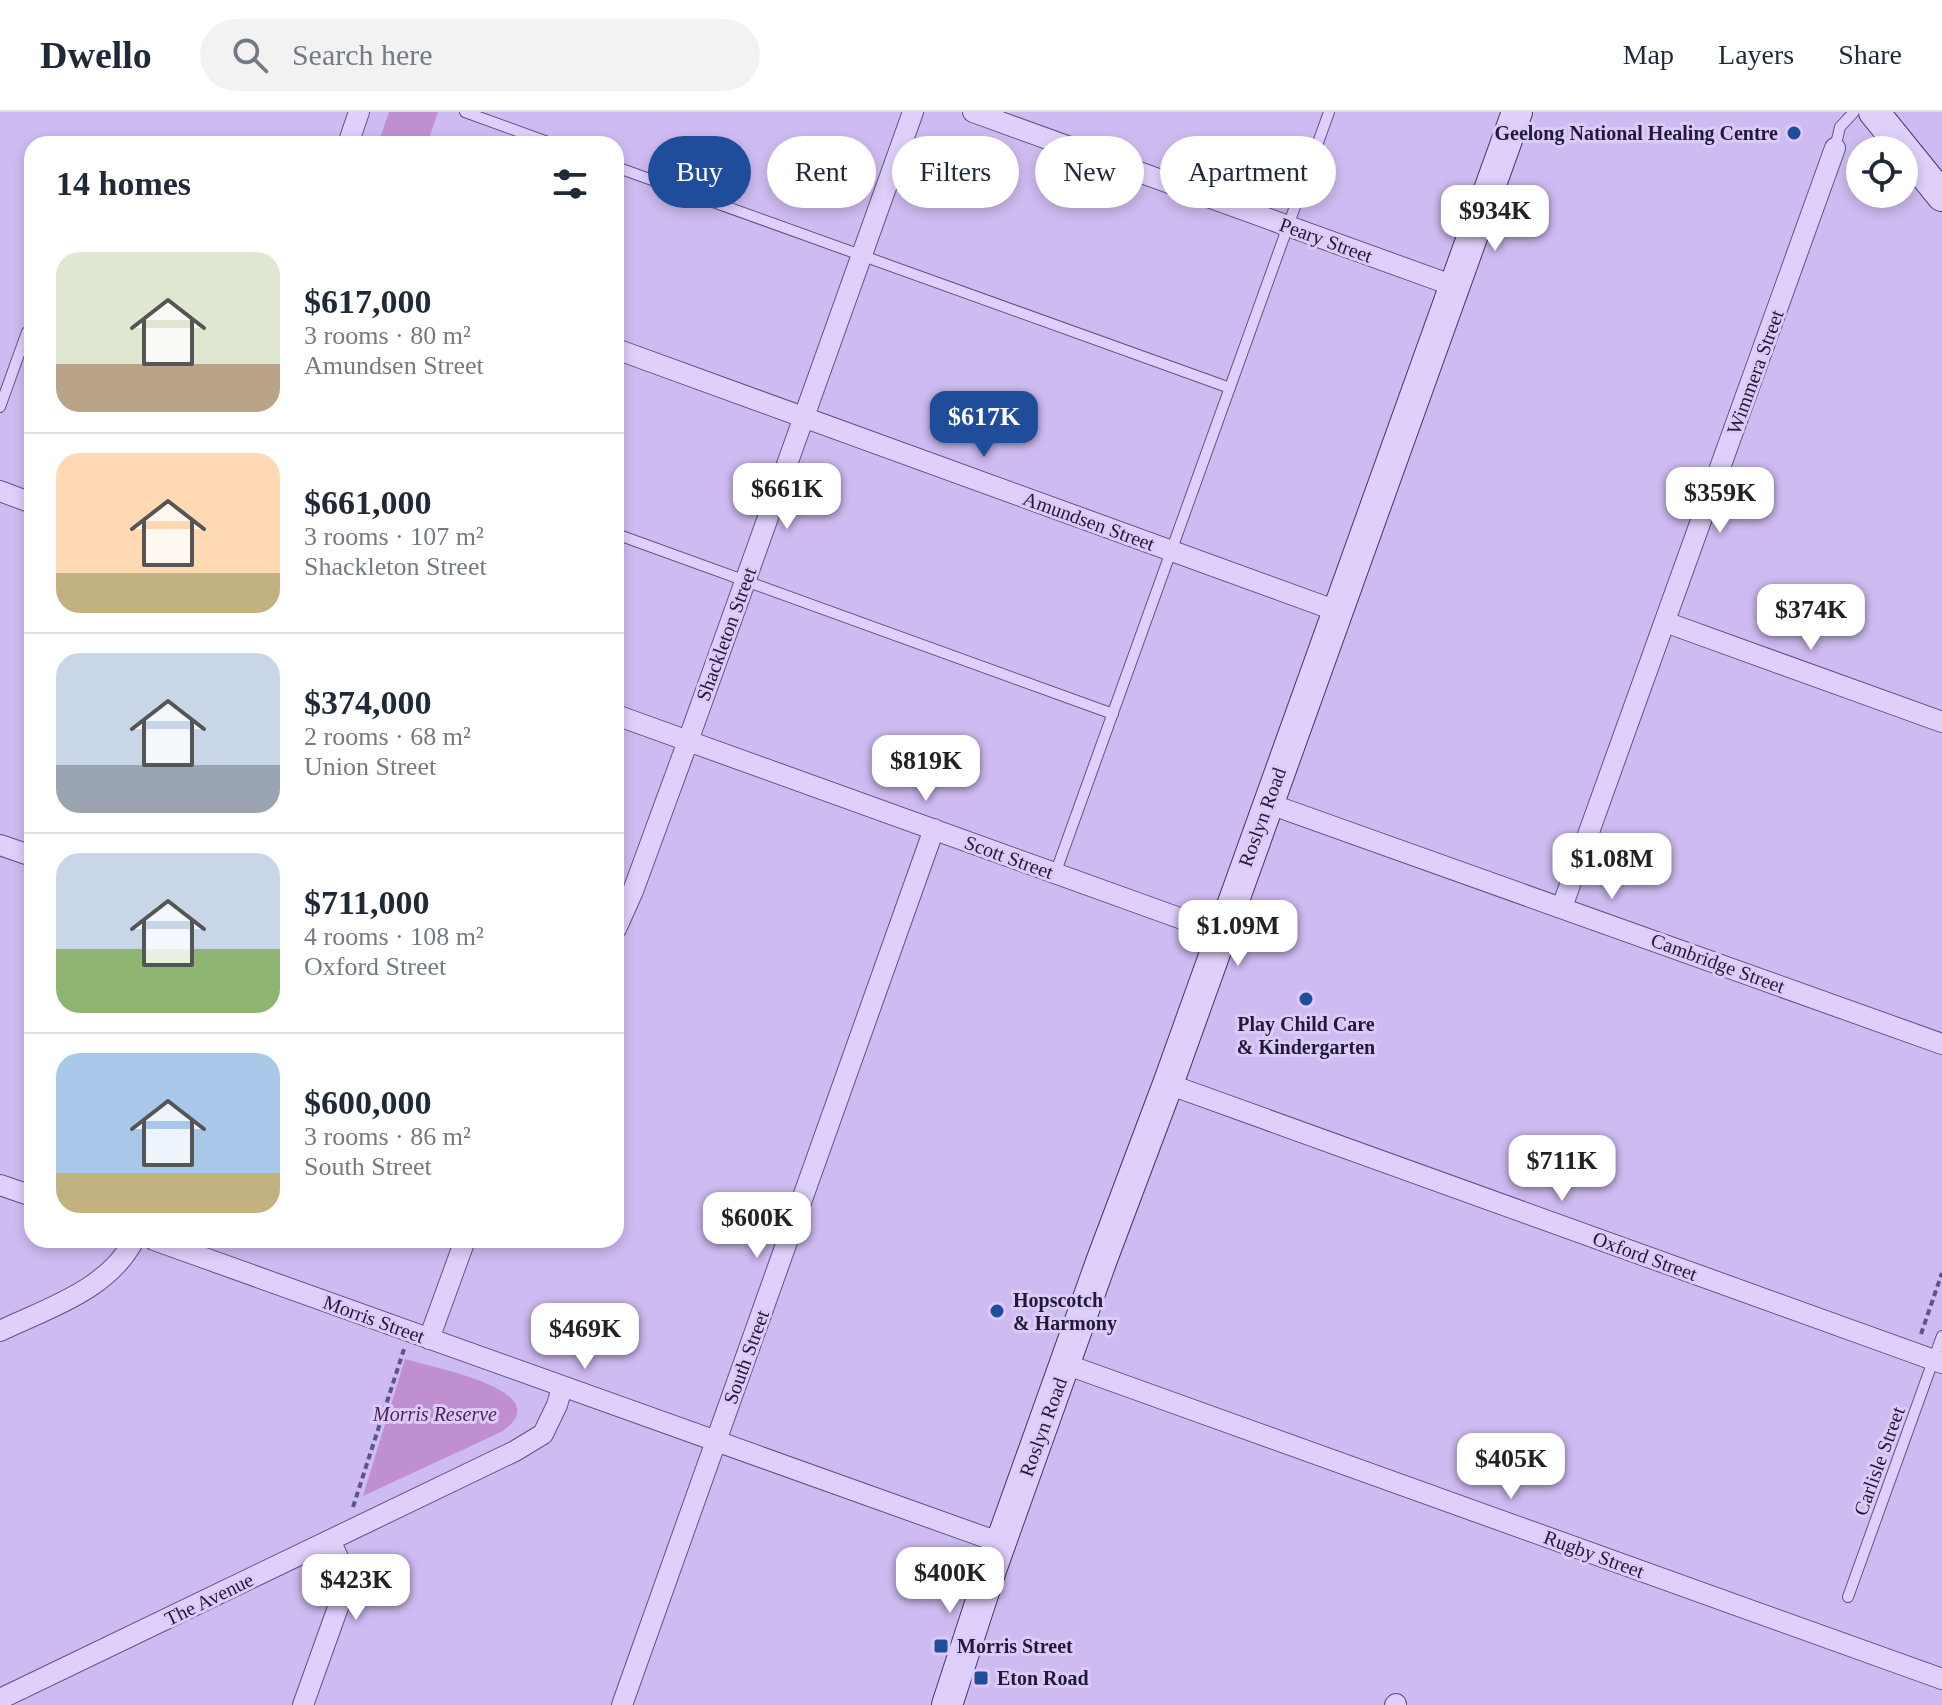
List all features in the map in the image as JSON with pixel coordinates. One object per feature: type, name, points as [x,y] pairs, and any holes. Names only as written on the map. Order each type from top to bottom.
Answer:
[{"type":"street","points":[[351,136],[359,112]]},
{"type":"street","name":"Shackleton Street","points":[[624,911],[913,112]]},
{"type":"street","name":"Peary Street","points":[[973,112],[1454,286]]},
{"type":"street","name":"Roslyn Road","points":[[947,1705],[1065,1364],[1517,112]]},
{"type":"street","points":[[1874,112],[1942,196]]},
{"type":"street","name":"Wimmera Street","points":[[1562,907],[1835,148]]},
{"type":"street","name":"Amundsen Street","points":[[624,352],[1337,611]]},
{"type":"street","points":[[0,491],[24,500]]},
{"type":"street","points":[[1665,622],[1942,722]]},
{"type":"street","name":"Scott Street","points":[[624,718],[1221,933]]},
{"type":"street","name":"Cambridge Street","points":[[1267,803],[1942,1044]]},
{"type":"street","name":"South Street","points":[[622,1705],[934,829]]},
{"type":"street","points":[[0,845],[24,853]]},
{"type":"street","name":"Oxford Street","points":[[1168,1084],[1937,1361]]},
{"type":"street","points":[[0,1185],[24,1193]]},
{"type":"street","points":[[0,1331],[89,1288],[123,1259],[129,1248]]},
{"type":"street","name":"Morris Street","points":[[176,1248],[1001,1543]]},
{"type":"street","points":[[429,1339],[462,1248]]},
{"type":"street","name":"Rugby Street","points":[[1065,1364],[1942,1679]]},
{"type":"street","name":"The Avenue","points":[[0,1699],[515,1451],[543,1434],[562,1387]]},
{"type":"street","points":[[303,1705],[341,1599],[344,1580],[342,1567],[330,1542]]},
{"type":"lane","points":[[465,112],[531,136]]},
{"type":"lane","points":[[1055,874],[1329,112]]},
{"type":"lane","name":"Wimmera Street","points":[[1835,148],[1840,127],[1854,112]]},
{"type":"lane","points":[[624,170],[1230,388]]},
{"type":"lane","points":[[0,407],[24,340]]},
{"type":"lane","points":[[624,537],[1113,714]]},
{"type":"lane","name":"Carlisle Street","points":[[1848,1597],[1937,1361],[1942,1336]]},
{"type":"path","points":[[1921,1334],[1942,1273]]},
{"type":"path","points":[[351,1512],[404,1349]]},
{"type":"green space","points":[[389,112],[438,112],[430,136],[381,136]]},
{"type":"green space","name":"Morris Reserve","points":[[405,1359],[486,1383],[516,1404],[516,1417],[501,1432],[363,1496]]},
{"type":"place","name":"Geelong National Healing Centre","points":[[1794,133]]},
{"type":"place","name":"Play Child Care & Kindergarten","points":[[1306,999]]},
{"type":"place","name":"Hopscotch & Harmony","points":[[997,1311]]},
{"type":"place","name":"Morris Street","points":[[941,1646]]},
{"type":"place","name":"Eton Road","points":[[981,1678]]}]
